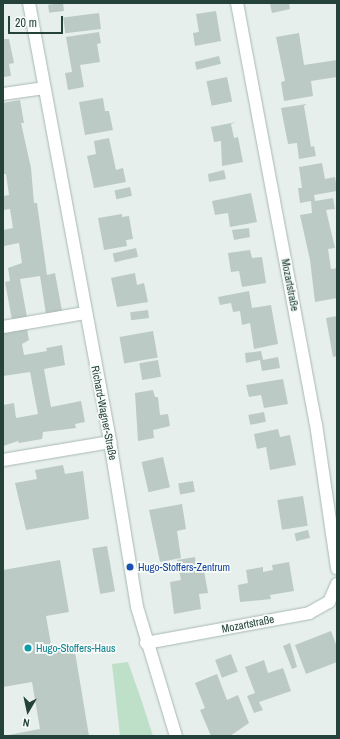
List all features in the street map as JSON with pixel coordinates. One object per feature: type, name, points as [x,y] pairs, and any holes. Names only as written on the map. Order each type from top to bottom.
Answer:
[{"type":"street","name":"Richard-Wagner-Straße","points":[[29,3],[110,442],[130,568],[146,643],[176,736]]},
{"type":"street","name":"Mozartstraße","points":[[237,3],[316,424],[337,568]]},
{"type":"street","points":[[3,94],[44,88]]},
{"type":"street","points":[[3,327],[85,313]]},
{"type":"street","points":[[3,460],[110,442]]},
{"type":"street","name":"Mozartstraße","points":[[146,643],[310,613],[329,602],[337,584]]},
{"type":"green space","points":[[128,662],[153,736],[120,736],[112,664]]},
{"type":"building","points":[[63,3],[64,11],[49,13],[48,5]]},
{"type":"building","points":[[289,3],[290,9],[272,13],[270,4]]},
{"type":"building","points":[[216,11],[221,41],[195,46],[193,33],[199,32],[196,14]]},
{"type":"building","points":[[99,13],[101,29],[65,33],[63,17]]},
{"type":"building","points":[[99,32],[101,43],[97,44],[100,62],[80,65],[84,87],[68,90],[65,73],[72,72],[66,37]]},
{"type":"building","points":[[299,33],[304,65],[337,60],[337,77],[311,81],[313,96],[284,101],[281,82],[285,81],[276,37]]},
{"type":"building","points":[[3,39],[9,39],[14,63],[9,64],[11,76],[3,77]]},
{"type":"building","points":[[219,56],[221,64],[197,70],[195,62]]},
{"type":"building","points":[[227,77],[232,101],[212,106],[206,81]]},
{"type":"building","points":[[103,98],[105,111],[109,111],[113,130],[85,135],[79,102]]},
{"type":"building","points":[[20,100],[24,123],[21,123],[31,168],[34,203],[37,203],[47,275],[55,273],[62,311],[46,314],[40,276],[20,279],[27,317],[12,320],[5,282],[10,281],[8,268],[22,263],[19,243],[4,246],[3,242],[3,230],[13,228],[10,209],[3,210],[3,196],[9,195],[6,174],[3,174],[3,103]]},
{"type":"building","points":[[307,104],[304,106],[311,147],[314,146],[316,156],[299,159],[297,143],[288,144],[281,108]]},
{"type":"building","points":[[236,122],[231,124],[234,138],[238,137],[243,162],[222,166],[221,141],[214,142],[211,127]]},
{"type":"building","points":[[109,138],[116,170],[123,168],[126,182],[94,188],[87,156],[96,154],[94,141]]},
{"type":"building","points":[[322,163],[325,179],[335,177],[337,189],[337,191],[314,195],[315,201],[333,198],[335,209],[326,210],[335,248],[328,249],[331,269],[337,268],[337,298],[315,302],[310,260],[300,215],[312,213],[311,201],[300,203],[298,188],[302,188],[299,167]]},
{"type":"building","points":[[224,170],[226,179],[209,182],[208,174]]},
{"type":"building","points":[[130,187],[132,196],[116,199],[114,191]]},
{"type":"building","points":[[251,193],[257,222],[230,227],[228,213],[215,215],[212,201]]},
{"type":"building","points":[[122,214],[122,217],[129,216],[133,239],[126,240],[127,246],[104,250],[98,218]]},
{"type":"building","points":[[249,228],[250,237],[234,240],[232,230]]},
{"type":"building","points":[[136,248],[138,257],[115,262],[113,253]]},
{"type":"building","points":[[250,250],[252,258],[262,257],[266,283],[242,287],[239,271],[231,272],[228,253]]},
{"type":"building","points":[[135,273],[137,285],[144,283],[148,302],[117,307],[111,278]]},
{"type":"building","points":[[249,291],[252,308],[271,305],[278,344],[254,349],[250,323],[242,325],[240,311],[233,312],[231,303],[220,305],[218,297]]},
{"type":"building","points":[[148,310],[149,318],[131,320],[130,312]]},
{"type":"building","points":[[337,316],[337,356],[333,357],[326,318]]},
{"type":"building","points":[[27,329],[29,340],[22,344],[24,355],[47,351],[46,348],[62,345],[65,365],[44,369],[51,407],[81,401],[85,422],[75,424],[76,428],[43,432],[42,439],[19,443],[18,441],[3,446],[3,405],[14,403],[16,418],[38,414],[30,372],[3,376],[3,333]]},
{"type":"building","points":[[153,331],[158,358],[124,363],[120,337]]},
{"type":"building","points":[[261,351],[263,360],[278,357],[280,368],[262,371],[260,360],[246,363],[245,353]]},
{"type":"building","points":[[158,360],[161,377],[142,380],[139,363]]},
{"type":"building","points":[[283,379],[288,404],[264,408],[261,395],[249,397],[246,385]]},
{"type":"building","points":[[153,390],[155,397],[158,397],[160,415],[168,414],[170,426],[153,430],[154,438],[138,441],[135,393]]},
{"type":"building","points":[[264,412],[266,422],[250,425],[248,415]]},
{"type":"building","points":[[278,429],[280,437],[290,435],[296,465],[270,470],[266,447],[257,449],[254,434]]},
{"type":"building","points":[[163,457],[170,487],[149,492],[142,462]]},
{"type":"building","points":[[63,465],[65,474],[83,471],[89,519],[26,530],[15,483],[37,479],[35,470]]},
{"type":"building","points":[[193,481],[195,492],[180,494],[178,484]]},
{"type":"building","points":[[303,496],[308,526],[282,530],[277,500]]},
{"type":"building","points":[[182,504],[186,529],[177,531],[181,558],[160,562],[149,510]]},
{"type":"building","points":[[308,530],[310,538],[296,541],[294,533]]},
{"type":"building","points":[[107,546],[115,591],[100,594],[92,549]]},
{"type":"building","points":[[195,557],[196,566],[203,565],[208,593],[199,594],[201,609],[174,614],[170,582],[181,580],[177,560]]},
{"type":"building","name":"Hugo-Stoffers-Haus","points":[[60,560],[69,612],[46,616],[52,650],[74,646],[89,736],[3,736],[40,729],[32,682],[3,687],[3,570]]},
{"type":"building","points":[[289,562],[294,591],[270,595],[271,599],[240,602],[238,585],[248,583],[246,570],[263,567],[263,572],[273,570],[272,565]]},
{"type":"building","points":[[331,631],[337,647],[337,662],[306,674],[295,645]]},
{"type":"building","points":[[290,643],[297,667],[292,669],[283,646]]},
{"type":"building","points":[[231,654],[238,672],[222,678],[215,660]]},
{"type":"building","points":[[264,660],[268,673],[283,668],[291,691],[259,702],[263,710],[254,713],[247,696],[255,693],[245,667]]},
{"type":"building","points":[[217,674],[227,700],[238,695],[249,723],[230,736],[211,736],[200,710],[205,708],[195,683]]},
{"type":"place","name":"Hugo-Stoffers-Zentrum","points":[[130,567]]},
{"type":"place","name":"Hugo-Stoffers-Haus","points":[[28,648]]}]
